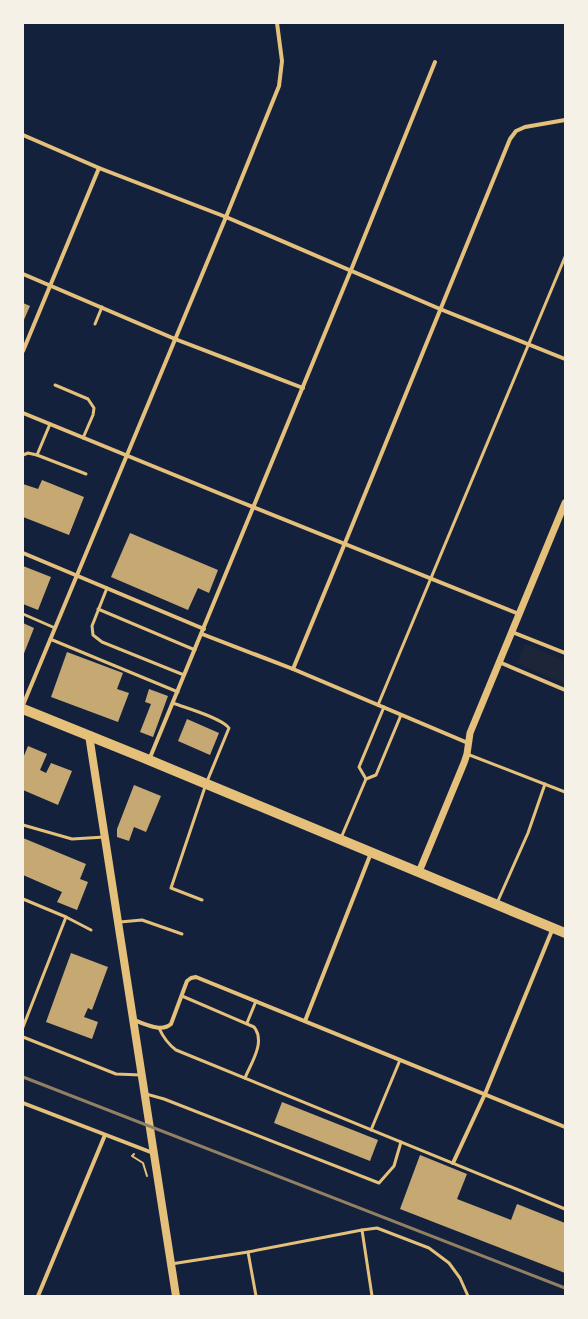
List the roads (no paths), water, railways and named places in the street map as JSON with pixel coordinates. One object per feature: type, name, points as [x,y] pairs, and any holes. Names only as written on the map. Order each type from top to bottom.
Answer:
[{"type":"main road","points":[[23,709],[565,933]]},
{"type":"main road","points":[[89,735],[176,1296]]},
{"type":"street","points":[[23,705],[279,86],[282,62],[277,23]]},
{"type":"street","points":[[149,760],[303,388],[435,62]]},
{"type":"street","points":[[293,669],[510,138],[516,131],[525,127],[565,120]]},
{"type":"street","points":[[23,135],[99,168],[226,217],[440,309],[565,358]]},
{"type":"street","points":[[23,351],[99,168]]},
{"type":"street","points":[[23,274],[175,339],[303,388]]},
{"type":"street","points":[[23,413],[253,508],[345,543],[519,614]]},
{"type":"street","points":[[420,872],[467,754],[470,733],[565,503]]},
{"type":"street","points":[[23,553],[204,629]]},
{"type":"street","points":[[512,632],[565,653]]},
{"type":"street","points":[[202,634],[293,669],[468,743]]},
{"type":"street","points":[[499,662],[565,690]]},
{"type":"street","points":[[305,1021],[371,853]]},
{"type":"street","points":[[453,1164],[485,1094],[553,928]]},
{"type":"street","points":[[133,1020],[159,1028],[163,1028],[171,1024],[187,981],[196,977],[565,1127]]},
{"type":"street","points":[[23,1103],[153,1153]]},
{"type":"street","points":[[38,1296],[105,1135]]},
{"type":"lane","points":[[378,705],[565,257]]},
{"type":"lane","points":[[95,324],[102,307]]},
{"type":"lane","points":[[55,385],[88,399],[94,408],[93,415],[83,438]]},
{"type":"lane","points":[[37,455],[50,424]]},
{"type":"lane","points":[[23,455],[28,453],[37,455],[86,474]]},
{"type":"lane","points":[[107,588],[92,626],[93,635],[102,642],[184,675]]},
{"type":"lane","points":[[98,609],[195,650]]},
{"type":"lane","points":[[23,614],[55,628]]},
{"type":"lane","points":[[50,639],[178,692]]},
{"type":"lane","points":[[173,703],[210,716],[227,724],[230,728],[206,784],[171,888],[202,900]]},
{"type":"lane","points":[[366,779],[359,767],[384,707]]},
{"type":"lane","points":[[340,840],[366,779],[376,775],[402,714]]},
{"type":"lane","points":[[467,754],[565,792]]},
{"type":"lane","points":[[496,904],[528,833],[545,784]]},
{"type":"lane","points":[[23,825],[72,839],[105,837]]},
{"type":"lane","points":[[23,899],[66,917],[91,930]]},
{"type":"lane","points":[[23,1027],[66,917]]},
{"type":"lane","points":[[118,923],[142,920],[182,934]]},
{"type":"lane","points":[[182,996],[247,1023],[257,1030],[259,1042],[245,1078]]},
{"type":"lane","points":[[247,1023],[256,1001]]},
{"type":"lane","points":[[159,1028],[166,1040],[176,1050],[565,1209]]},
{"type":"lane","points":[[23,1037],[116,1074],[141,1075]]},
{"type":"lane","points":[[371,1130],[400,1060]]},
{"type":"lane","points":[[144,1094],[164,1099],[379,1183],[394,1166],[402,1142]]},
{"type":"lane","points":[[171,1264],[248,1252],[377,1228],[429,1248],[449,1263],[460,1278],[468,1296]]},
{"type":"lane","points":[[362,1230],[372,1296]]},
{"type":"lane","points":[[248,1252],[256,1296]]},
{"type":"railway","points":[[23,1077],[565,1288]]}]
